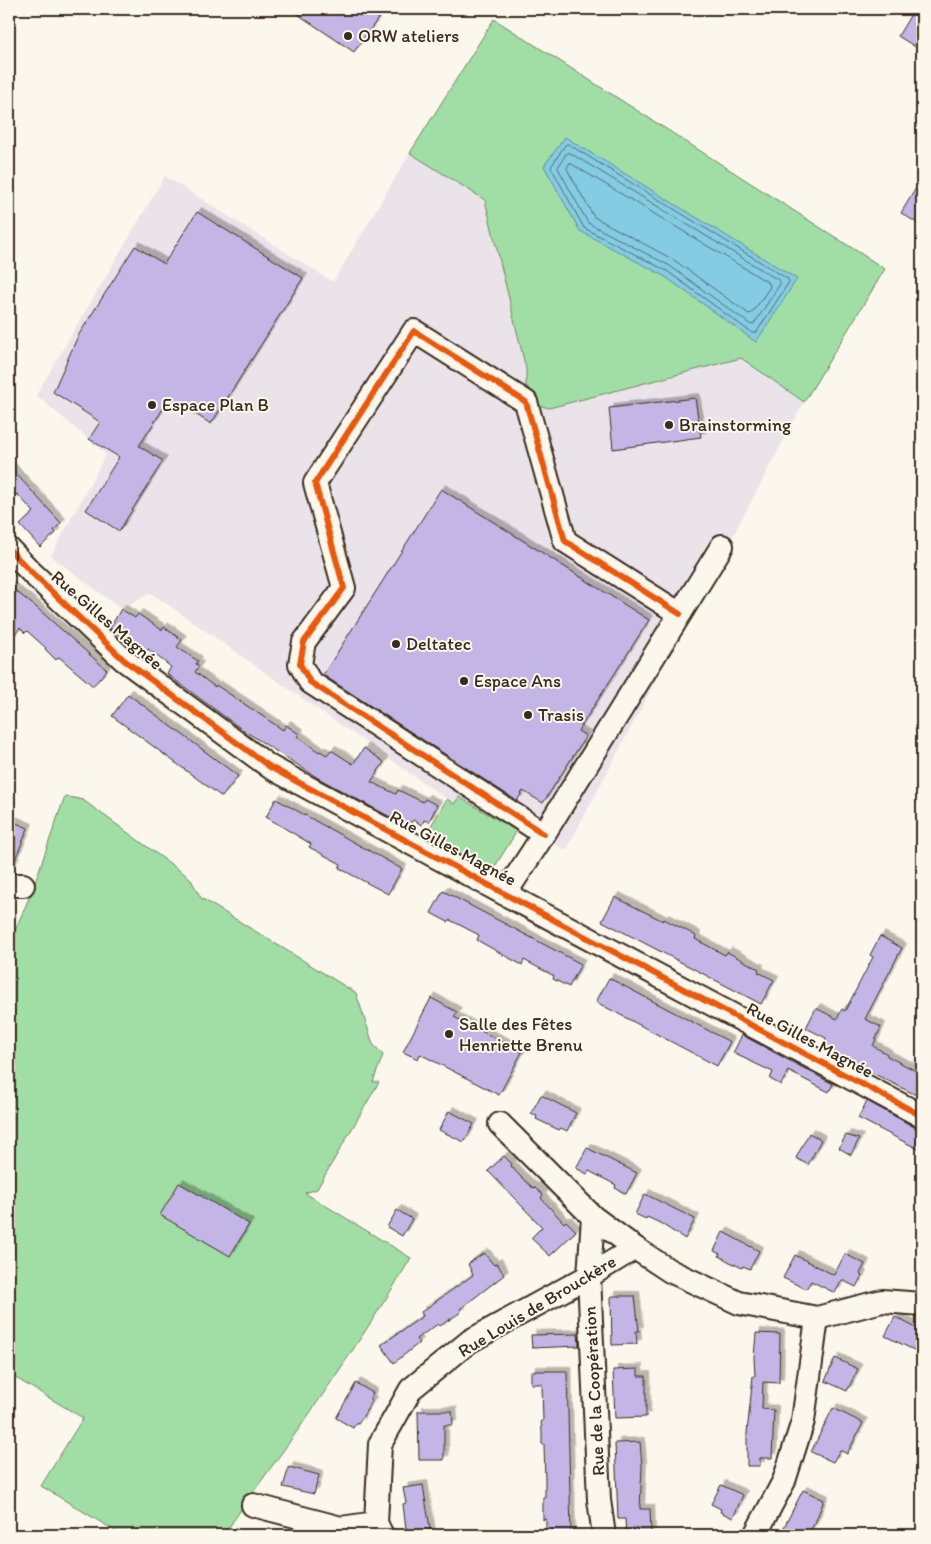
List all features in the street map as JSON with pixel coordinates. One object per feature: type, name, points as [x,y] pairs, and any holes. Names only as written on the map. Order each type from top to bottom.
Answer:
[{"type":"street","points":[[544,834],[310,682],[300,664],[304,642],[344,588],[315,483],[414,331],[526,402],[565,541],[680,614]]},
{"type":"street","name":"Rue Gilles Magnée","points":[[505,894],[722,546]]},
{"type":"street","name":"Rue Gilles Magnée","points":[[9,549],[32,574],[124,660],[270,766],[505,894],[922,1116]]},
{"type":"street","name":"Rue Louis de Brouckère","points":[[500,1124],[593,1218],[670,1271],[739,1303],[817,1318],[882,1301],[922,1304]]},
{"type":"street","name":"Rue de la Coopération","points":[[593,1218],[589,1276],[599,1500],[604,1535]]},
{"type":"street","name":"Rue Louis de Brouckère","points":[[252,1505],[341,1528],[379,1529],[380,1444],[412,1389],[470,1341],[589,1276],[635,1248]]},
{"type":"street","points":[[755,1535],[784,1480],[803,1421],[817,1318]]},
{"type":"shaded area","points":[[410,153],[485,200],[529,385],[549,408],[741,358],[804,402],[566,850],[548,841],[530,837],[459,797],[454,804],[151,593],[121,609],[51,556],[106,454],[36,395],[165,176],[333,282]]},
{"type":"green space","points":[[494,19],[885,269],[804,402],[741,358],[549,408],[526,402],[526,369],[485,200],[410,153]]},
{"type":"green space","points":[[65,796],[83,800],[190,878],[201,898],[356,993],[373,1044],[383,1055],[373,1082],[379,1082],[317,1189],[305,1193],[411,1258],[333,1380],[224,1535],[122,1535],[41,1486],[83,1418],[9,1374],[9,944],[30,896]]},
{"type":"green space","points":[[459,797],[517,831],[489,876],[423,839],[447,799],[454,804]]},
{"type":"water","points":[[565,137],[797,279],[756,342],[664,276],[580,231],[544,166]]},
{"type":"building","name":"ORW ateliers","points":[[290,9],[385,9],[354,52]]},
{"type":"building","points":[[913,11],[922,16],[922,51],[898,36]]},
{"type":"building","points":[[922,178],[922,226],[901,213]]},
{"type":"building","points":[[197,212],[303,278],[211,424],[170,398],[139,446],[163,461],[119,531],[86,510],[119,457],[89,439],[100,422],[53,392],[78,336],[135,246],[164,264]]},
{"type":"building","points":[[695,398],[701,437],[613,449],[609,408]]},
{"type":"building","points":[[9,466],[61,523],[54,530],[56,533],[40,547],[20,525],[34,512],[17,494],[9,500]]},
{"type":"building","name":"Espace Ans","points":[[441,489],[649,620],[578,731],[586,736],[543,803],[523,791],[517,801],[323,675]]},
{"type":"building","points":[[9,586],[36,607],[107,670],[93,686],[59,657],[56,660],[27,631],[25,633],[20,628],[9,641]]},
{"type":"building","points":[[121,609],[135,618],[138,614],[162,630],[164,627],[182,640],[177,647],[198,661],[196,664],[199,666],[195,672],[215,687],[216,685],[283,730],[286,725],[299,734],[297,736],[319,752],[327,755],[331,750],[353,764],[364,748],[384,762],[371,782],[396,794],[398,790],[423,802],[425,799],[437,805],[429,822],[424,820],[422,825],[413,820],[411,823],[408,821],[405,825],[318,778],[240,728],[167,674],[171,667],[148,649],[144,654],[110,628]]},
{"type":"building","points":[[128,694],[238,776],[222,797],[112,716]]},
{"type":"building","points":[[276,799],[402,869],[388,894],[339,868],[341,864],[309,847],[311,844],[266,817]]},
{"type":"building","points":[[9,820],[28,828],[10,872],[9,872]]},
{"type":"building","points":[[443,891],[581,964],[569,987],[553,979],[554,976],[524,960],[522,965],[477,940],[479,935],[450,920],[448,922],[431,913]]},
{"type":"building","points":[[615,897],[691,933],[696,936],[695,939],[725,955],[727,952],[759,969],[758,972],[774,980],[761,1004],[602,921]]},
{"type":"building","points":[[880,936],[902,948],[865,1019],[881,1027],[873,1046],[887,1054],[887,1056],[922,1074],[922,1098],[823,1048],[826,1038],[806,1028],[816,1008],[837,1019],[842,1009],[845,1011],[873,957],[870,955]]},
{"type":"building","points":[[609,978],[730,1042],[717,1066],[596,1002]]},
{"type":"building","name":"Salle des Fêtes Henriette Brenu","points":[[431,998],[457,1012],[454,1017],[522,1052],[499,1095],[420,1054],[418,1059],[403,1052]]},
{"type":"building","points":[[742,1035],[833,1084],[829,1092],[788,1071],[781,1085],[770,1079],[773,1072],[733,1053]]},
{"type":"building","points":[[541,1095],[576,1113],[567,1131],[561,1128],[559,1130],[536,1119],[537,1116],[531,1113]]},
{"type":"building","points":[[867,1101],[916,1128],[922,1129],[922,1151],[858,1118]]},
{"type":"building","points":[[449,1111],[474,1124],[464,1142],[439,1130]]},
{"type":"building","points":[[809,1133],[821,1140],[808,1165],[796,1158]]},
{"type":"building","points":[[846,1135],[859,1139],[851,1155],[839,1148]]},
{"type":"building","points":[[587,1148],[637,1173],[626,1194],[615,1188],[616,1185],[589,1171],[587,1174],[576,1168]]},
{"type":"building","points":[[504,1156],[520,1176],[543,1195],[541,1198],[564,1223],[566,1221],[576,1231],[550,1256],[531,1238],[542,1227],[488,1171]]},
{"type":"building","points":[[179,1183],[249,1224],[230,1256],[160,1215]]},
{"type":"building","points":[[645,1194],[695,1219],[685,1239],[660,1223],[635,1214]]},
{"type":"building","points":[[397,1210],[412,1219],[402,1236],[387,1227]]},
{"type":"building","points":[[723,1232],[759,1251],[750,1269],[743,1266],[742,1268],[730,1262],[714,1251]]},
{"type":"building","points":[[484,1253],[494,1265],[497,1263],[504,1275],[460,1309],[461,1312],[440,1326],[438,1324],[416,1339],[419,1343],[394,1363],[381,1345],[423,1316],[421,1312],[473,1275],[468,1264]]},
{"type":"building","points":[[845,1254],[865,1264],[860,1274],[862,1276],[856,1287],[842,1280],[835,1293],[811,1281],[806,1289],[783,1278],[795,1255],[834,1275]]},
{"type":"building","points":[[611,1296],[635,1296],[639,1331],[636,1331],[637,1344],[612,1345]]},
{"type":"building","points":[[895,1317],[922,1331],[922,1339],[916,1351],[885,1336]]},
{"type":"building","points":[[756,1333],[780,1334],[779,1383],[763,1382],[762,1409],[774,1410],[772,1458],[760,1458],[760,1466],[747,1466],[747,1433],[753,1376],[755,1376]]},
{"type":"building","points":[[578,1334],[579,1346],[532,1348],[531,1335]]},
{"type":"building","points":[[835,1358],[858,1369],[847,1391],[825,1381]]},
{"type":"building","points":[[638,1369],[638,1376],[646,1376],[646,1417],[615,1418],[613,1370]]},
{"type":"building","points":[[531,1371],[567,1371],[571,1534],[546,1535],[546,1519],[543,1520],[545,1481],[541,1421],[543,1421],[542,1384],[531,1384]]},
{"type":"building","points":[[356,1383],[373,1393],[370,1399],[372,1401],[359,1423],[357,1422],[353,1428],[336,1418]]},
{"type":"building","points":[[833,1408],[863,1423],[847,1454],[840,1450],[833,1462],[811,1452]]},
{"type":"building","points":[[418,1411],[452,1411],[453,1425],[444,1425],[444,1460],[419,1460]]},
{"type":"building","points":[[640,1442],[642,1466],[640,1509],[650,1509],[651,1534],[626,1535],[625,1519],[618,1519],[615,1443]]},
{"type":"building","points":[[289,1467],[319,1475],[314,1494],[283,1487]]},
{"type":"building","points":[[423,1485],[431,1535],[410,1535],[409,1529],[406,1529],[403,1504],[406,1503],[403,1488]]},
{"type":"building","points":[[721,1485],[743,1495],[733,1518],[720,1512],[721,1509],[711,1504]]},
{"type":"building","points":[[803,1490],[824,1500],[815,1523],[807,1535],[780,1535]]},
{"type":"cycle path","points":[[544,834],[310,682],[300,664],[304,642],[344,588],[315,483],[414,331],[526,402],[565,541],[680,614]]},
{"type":"cycle path","points":[[9,549],[124,660],[270,767],[922,1116]]},
{"type":"place","name":"ORW ateliers","points":[[348,36]]},
{"type":"place","name":"Espace Plan B","points":[[152,405]]},
{"type":"place","name":"Brainstorming","points":[[669,425]]},
{"type":"place","name":"Deltatec","points":[[396,644]]},
{"type":"place","name":"Espace Ans","points":[[464,681]]},
{"type":"place","name":"Trasis","points":[[528,715]]},
{"type":"place","name":"Salle des Fêtes Henriette Brenu","points":[[449,1034]]}]
